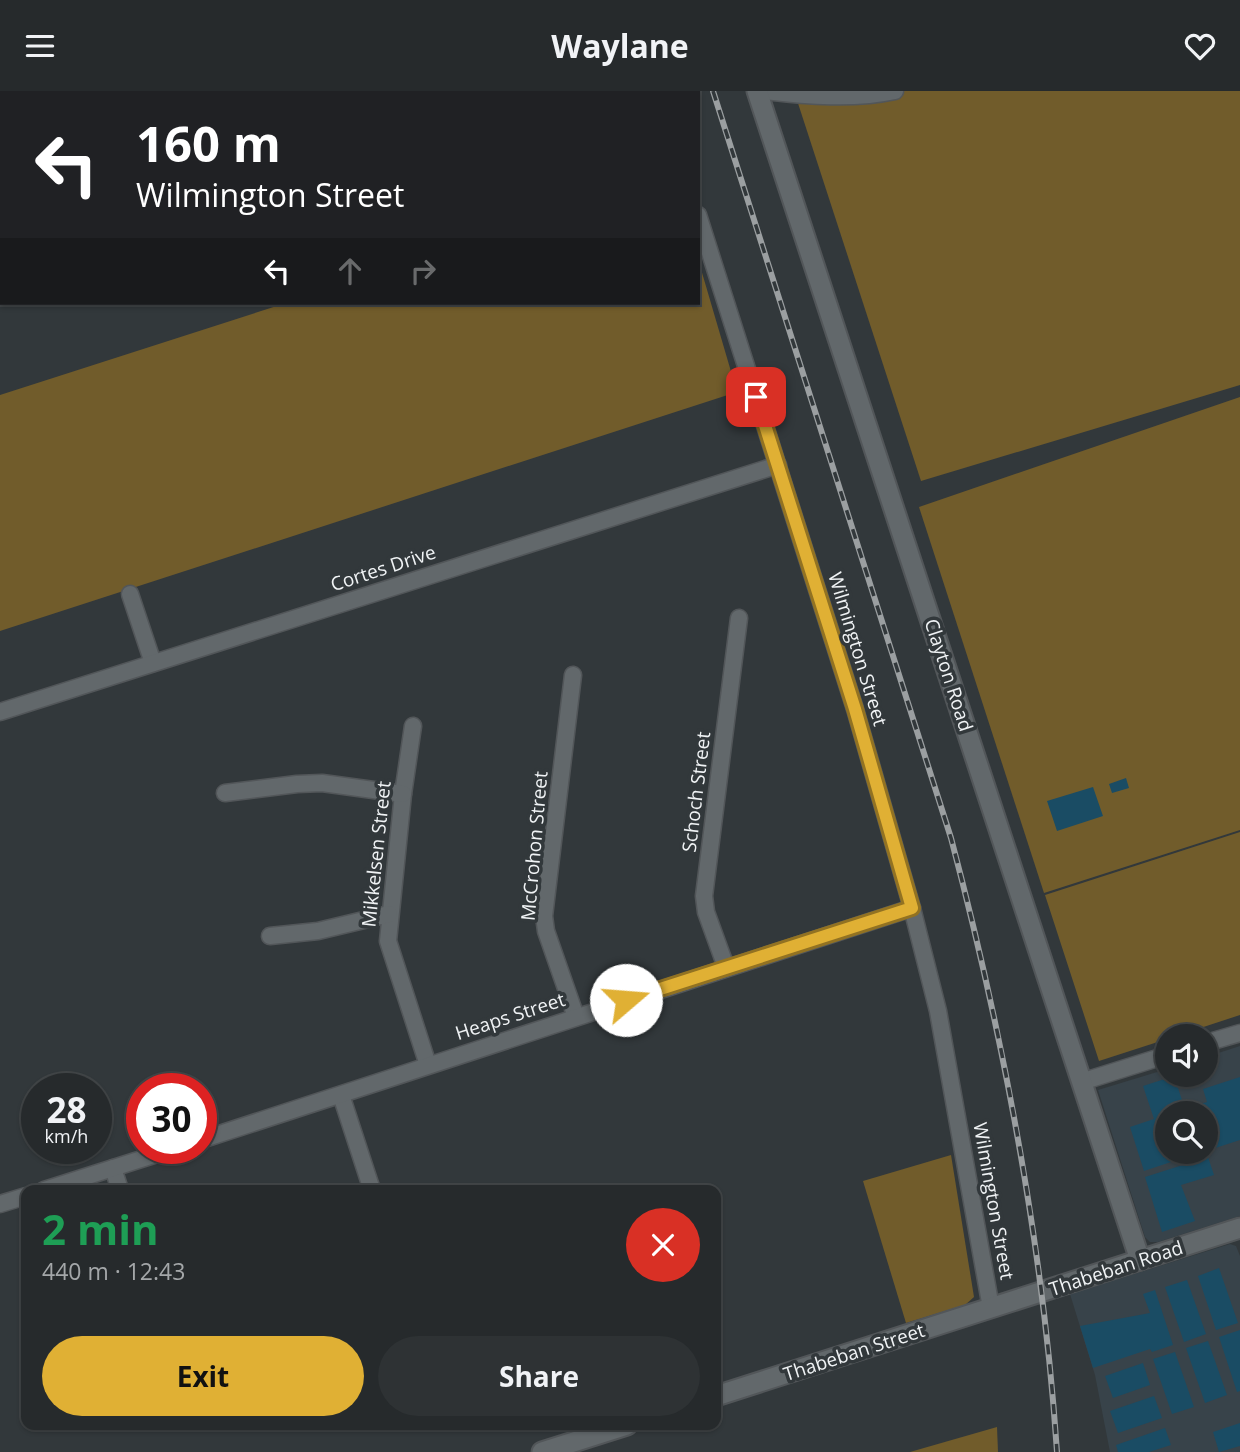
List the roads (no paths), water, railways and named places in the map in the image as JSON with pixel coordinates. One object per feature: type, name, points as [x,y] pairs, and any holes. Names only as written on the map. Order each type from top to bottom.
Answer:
[{"type":"street","name":"Clayton Road","points":[[757,91],[1140,1260]]},
{"type":"street","points":[[765,91],[878,95],[895,91]]},
{"type":"street","name":"Wilmington Street","points":[[700,221],[855,709],[912,908],[938,1011],[991,1308]]},
{"type":"street","name":"Cortes Drive","points":[[0,712],[778,465]]},
{"type":"street","points":[[130,594],[153,663]]},
{"type":"street","name":"Schoch Street","points":[[726,967],[706,912],[704,896],[739,618]]},
{"type":"street","name":"McCrohon Street","points":[[573,675],[544,916],[546,931],[576,1017]]},
{"type":"street","name":"Mikkelsen Street","points":[[413,726],[387,941],[428,1065]]},
{"type":"street","points":[[225,793],[322,783],[403,794]]},
{"type":"street","name":"Heaps Street","points":[[217,1135],[912,908]]},
{"type":"street","points":[[270,936],[318,931],[389,914]]},
{"type":"street","points":[[1218,1039],[1240,1033]]},
{"type":"street","points":[[1081,1082],[1155,1059]]},
{"type":"street","points":[[341,1095],[370,1185]]},
{"type":"street","points":[[60,1185],[126,1164]]},
{"type":"street","points":[[113,1168],[118,1185]]},
{"type":"street","points":[[0,1204],[21,1198]]},
{"type":"street","name":"Thabeban Road","points":[[991,1308],[1240,1228]]},
{"type":"street","name":"Thabeban Street","points":[[721,1394],[991,1308]]},
{"type":"street","points":[[542,1452],[611,1430]]},
{"type":"railway","points":[[713,91],[951,838],[988,989],[1019,1142],[1042,1296],[1057,1452]]}]
